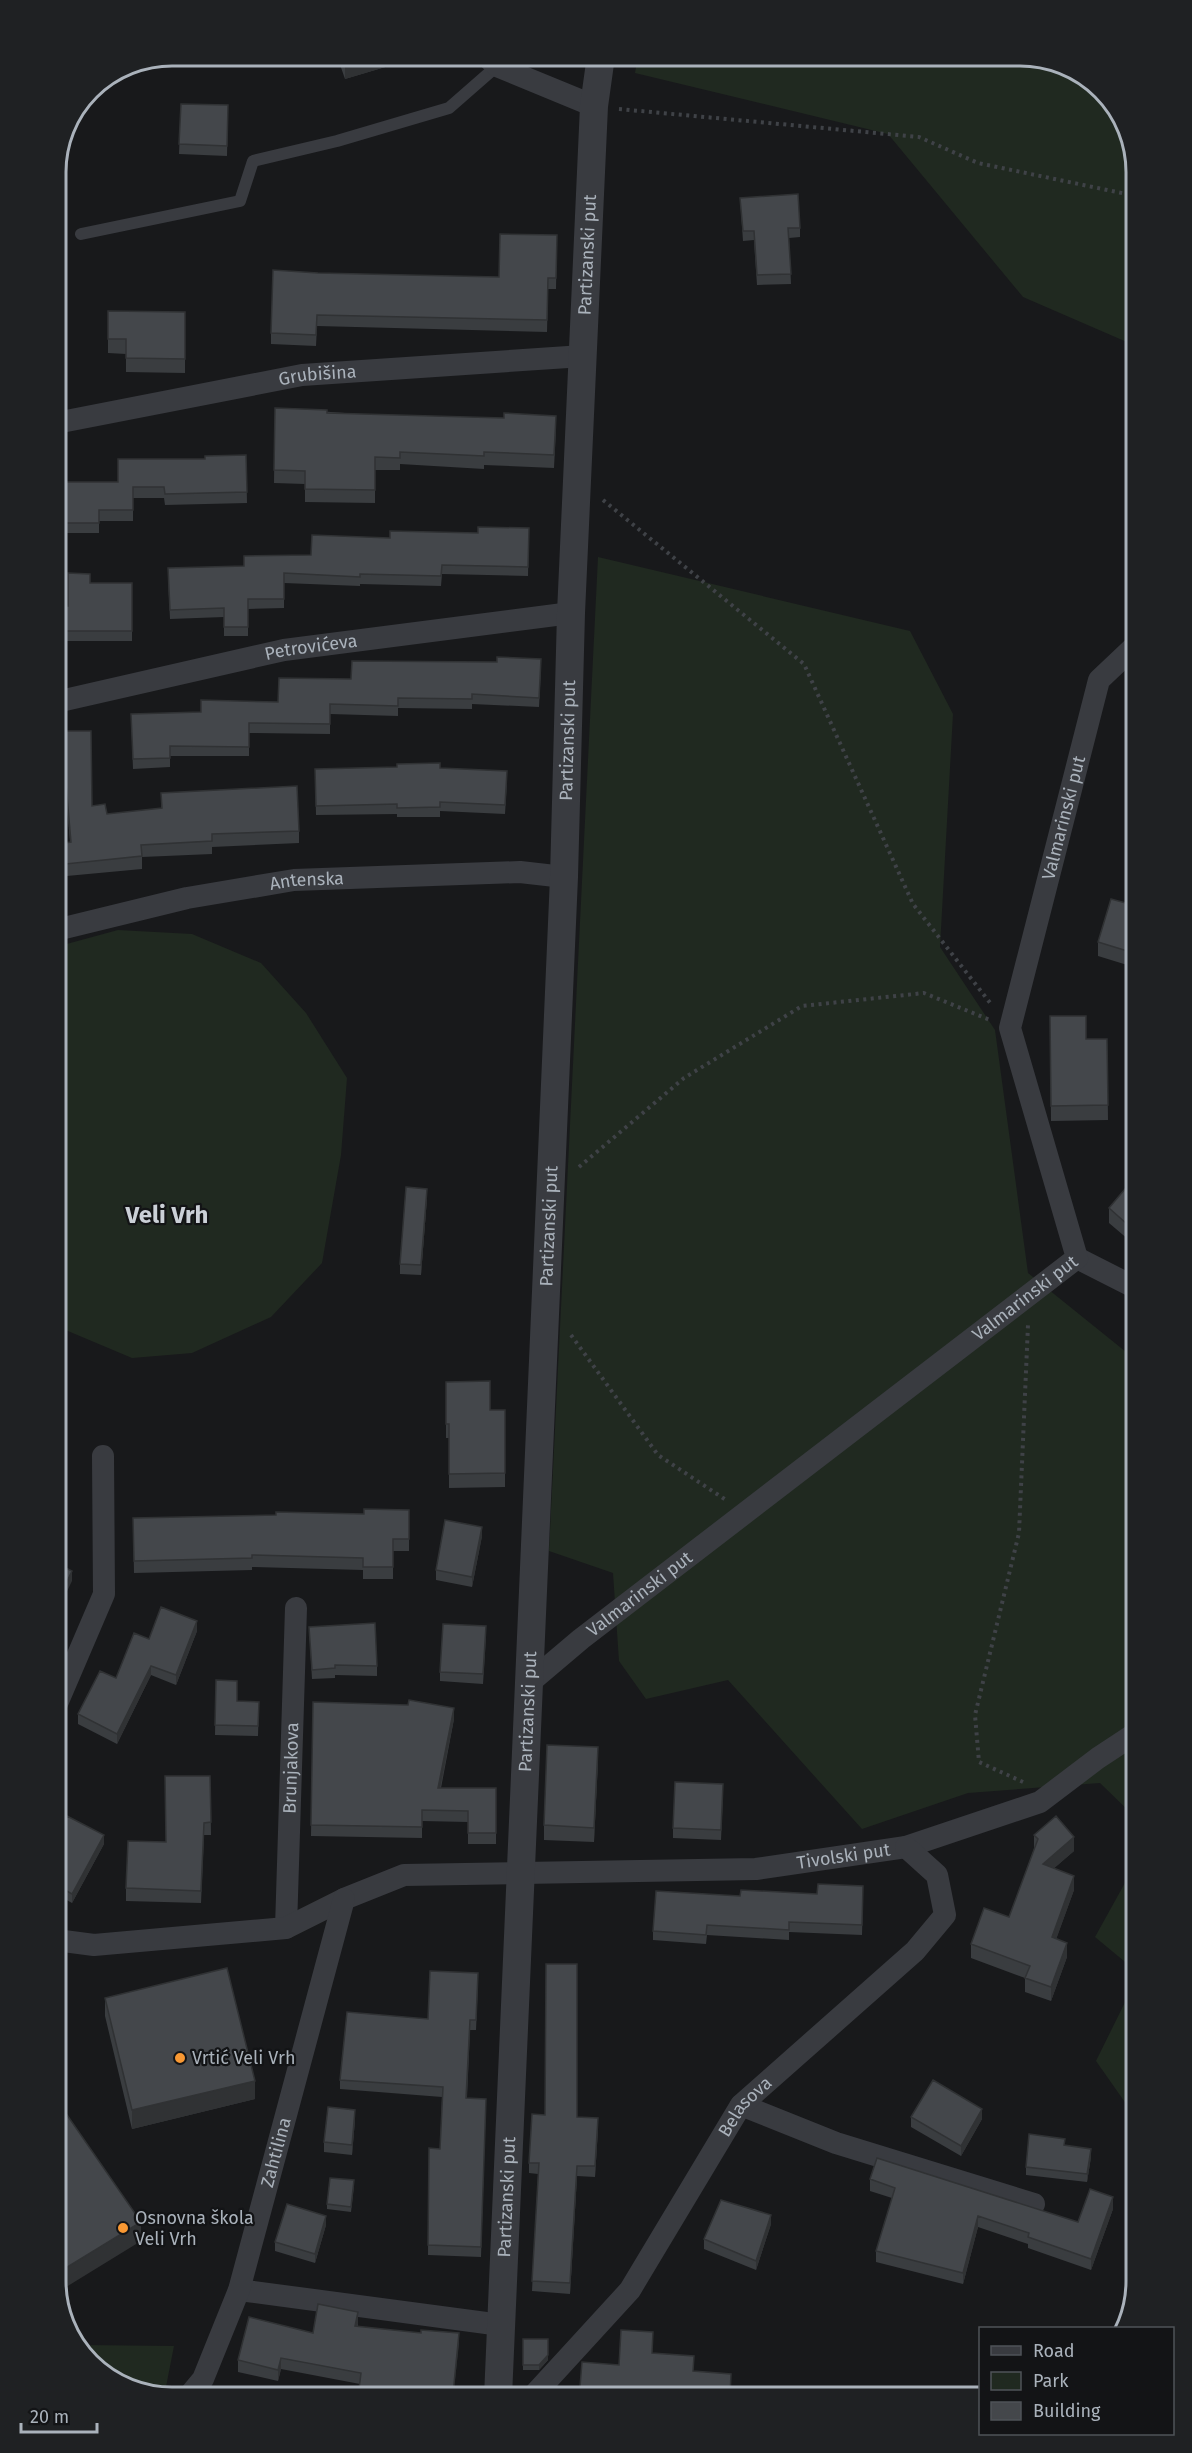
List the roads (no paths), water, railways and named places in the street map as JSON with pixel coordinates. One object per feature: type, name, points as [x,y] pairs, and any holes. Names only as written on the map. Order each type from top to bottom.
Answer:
[{"type":"street","points":[[503,66],[594,106]]},
{"type":"street","name":"Partizanski put","points":[[498,2387],[564,877],[571,614],[594,106],[600,66]]},
{"type":"street","name":"Grubišina","points":[[66,421],[302,375],[583,356]]},
{"type":"street","name":"Petrovićeva","points":[[66,700],[284,650],[571,614]]},
{"type":"street","name":"Valmarinski put","points":[[529,1683],[581,1639],[1077,1258],[1010,1028],[1099,680],[1126,655]]},
{"type":"street","name":"Antenska","points":[[66,928],[187,898],[294,880],[520,872],[564,877]]},
{"type":"street","points":[[1077,1258],[1126,1282]]},
{"type":"street","points":[[66,1683],[104,1594],[103,1456]]},
{"type":"street","name":"Brunjakova","points":[[286,1928],[296,1608]]},
{"type":"street","name":"Tivolski put","points":[[520,1872],[756,1869],[906,1847],[1040,1802],[1098,1758],[1126,1740]]},
{"type":"street","name":"Belasova","points":[[541,2387],[630,2290],[741,2105],[915,1951],[945,1915],[937,1875],[906,1847]]},
{"type":"street","points":[[66,1942],[94,1946],[286,1928],[344,1899],[404,1875],[520,1872]]},
{"type":"street","name":"Zahtilina","points":[[196,2387],[203,2379],[239,2290],[344,1899]]},
{"type":"street","points":[[741,2105],[836,2143],[1034,2204]]},
{"type":"street","points":[[239,2290],[501,2325]]},
{"type":"lane","points":[[81,234],[240,201],[253,161],[337,141],[450,108],[488,66]]},
{"type":"place","name":"Vrtić Veli Vrh","points":[[180,2058]]},
{"type":"place","name":"Osnovna škola Veli Vrh","points":[[123,2228]]},
{"type":"district","name":"Veli Vrh","points":[[167,1215]]}]
